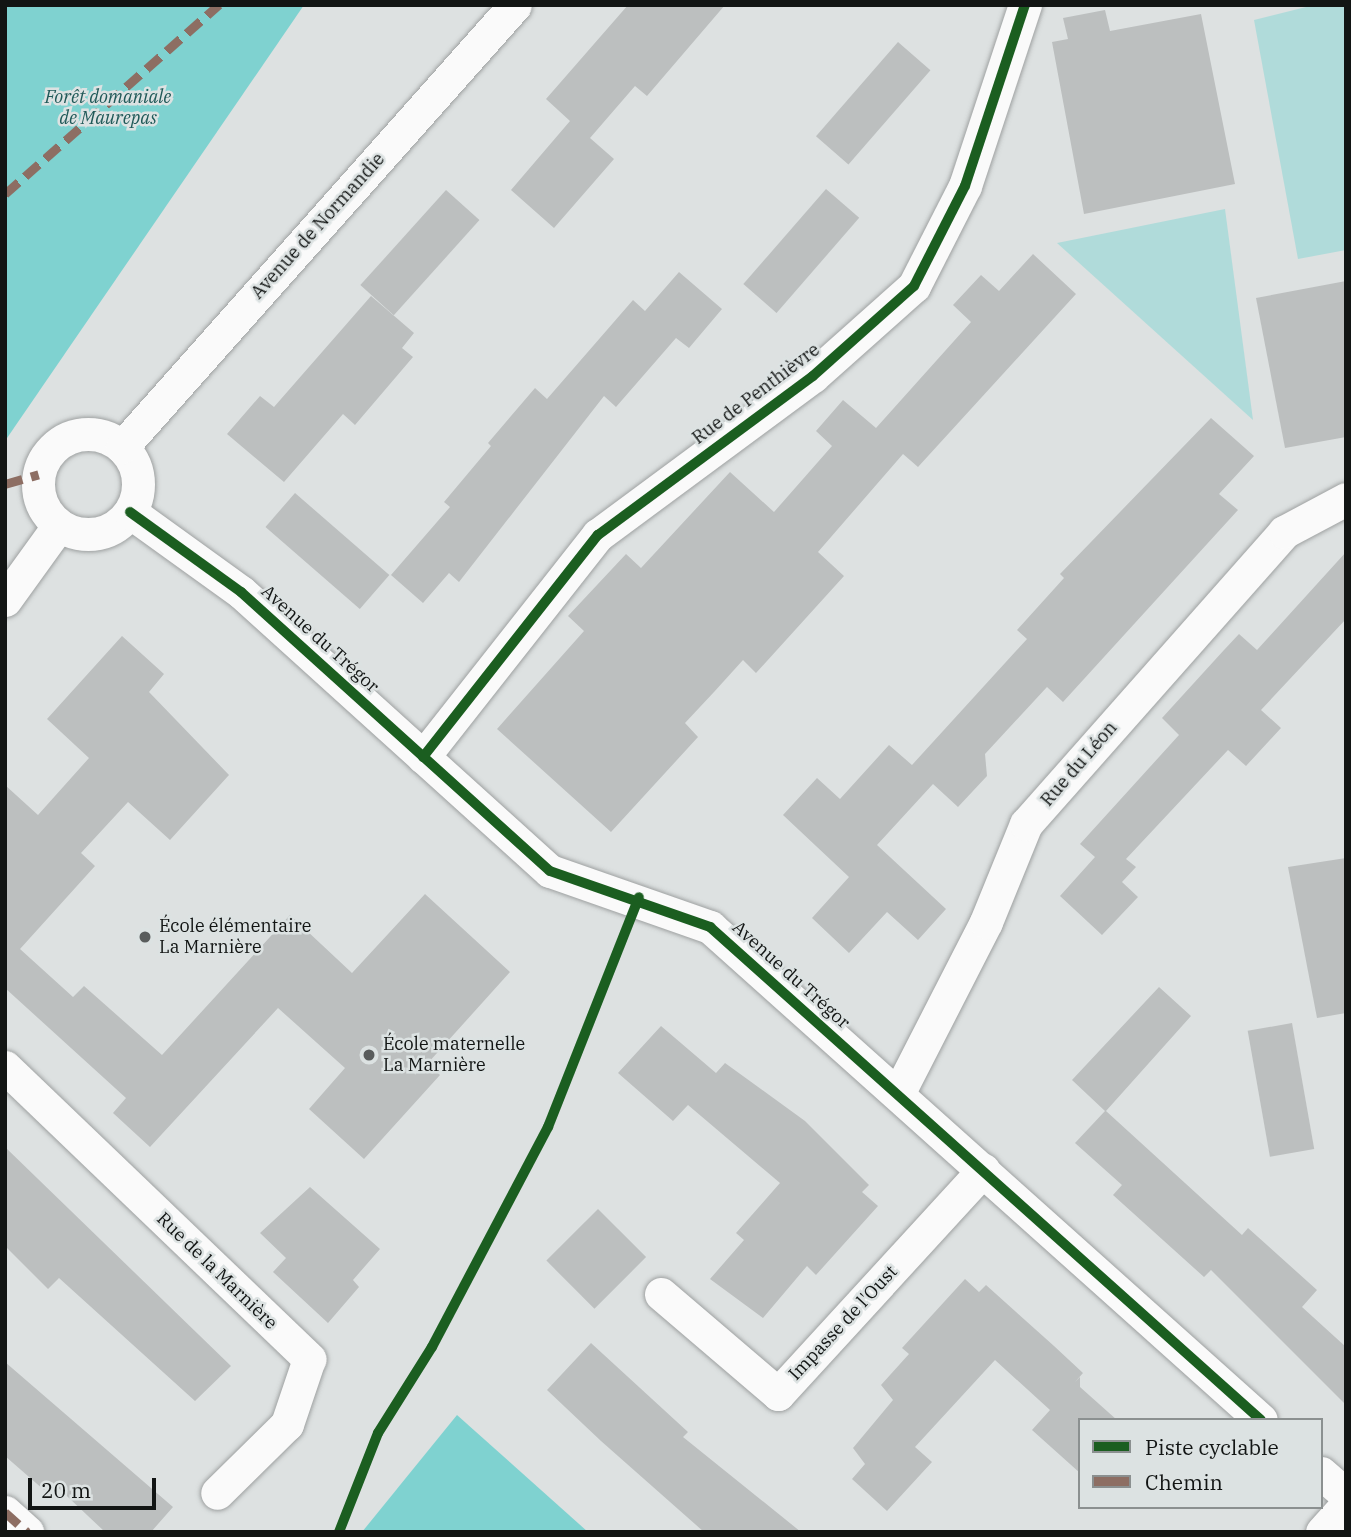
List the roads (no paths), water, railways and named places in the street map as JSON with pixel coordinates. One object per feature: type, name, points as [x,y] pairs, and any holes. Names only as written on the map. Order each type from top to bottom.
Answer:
[{"type":"street","name":"Avenue de Normandie","points":[[122,447],[515,5]]},
{"type":"street","name":"Rue de Penthièvre","points":[[423,757],[598,535],[813,376],[914,286],[965,186],[1025,5]]},
{"type":"street","points":[[95,435],[122,447],[138,485],[130,512],[105,531],[73,532],[60,525],[38,489],[53,448],[95,435]]},
{"type":"street","name":"Rue du Léon","points":[[898,1094],[986,922],[1026,824],[1284,531],[1346,499]]},
{"type":"street","name":"Avenue du Trégor","points":[[130,512],[241,592],[550,871],[710,927],[1259,1418]]},
{"type":"street","points":[[5,600],[60,525]]},
{"type":"street","name":"Rue de la Marnière","points":[[5,1067],[309,1359],[287,1424],[217,1493]]},
{"type":"street","name":"Impasse de l'Oust","points":[[661,1294],[778,1394],[983,1170]]},
{"type":"street","points":[[1323,1475],[1346,1495]]},
{"type":"street","points":[[1322,1532],[1346,1506]]},
{"type":"street","points":[[5,1512],[27,1532]]},
{"type":"place","name":"École élémentaire La Marnière","points":[[145,937]]},
{"type":"place","name":"École maternelle La Marnière","points":[[369,1055]]},
{"type":"park label","name":"Forêt domaniale de Maurepas","points":[[108,108]]}]
